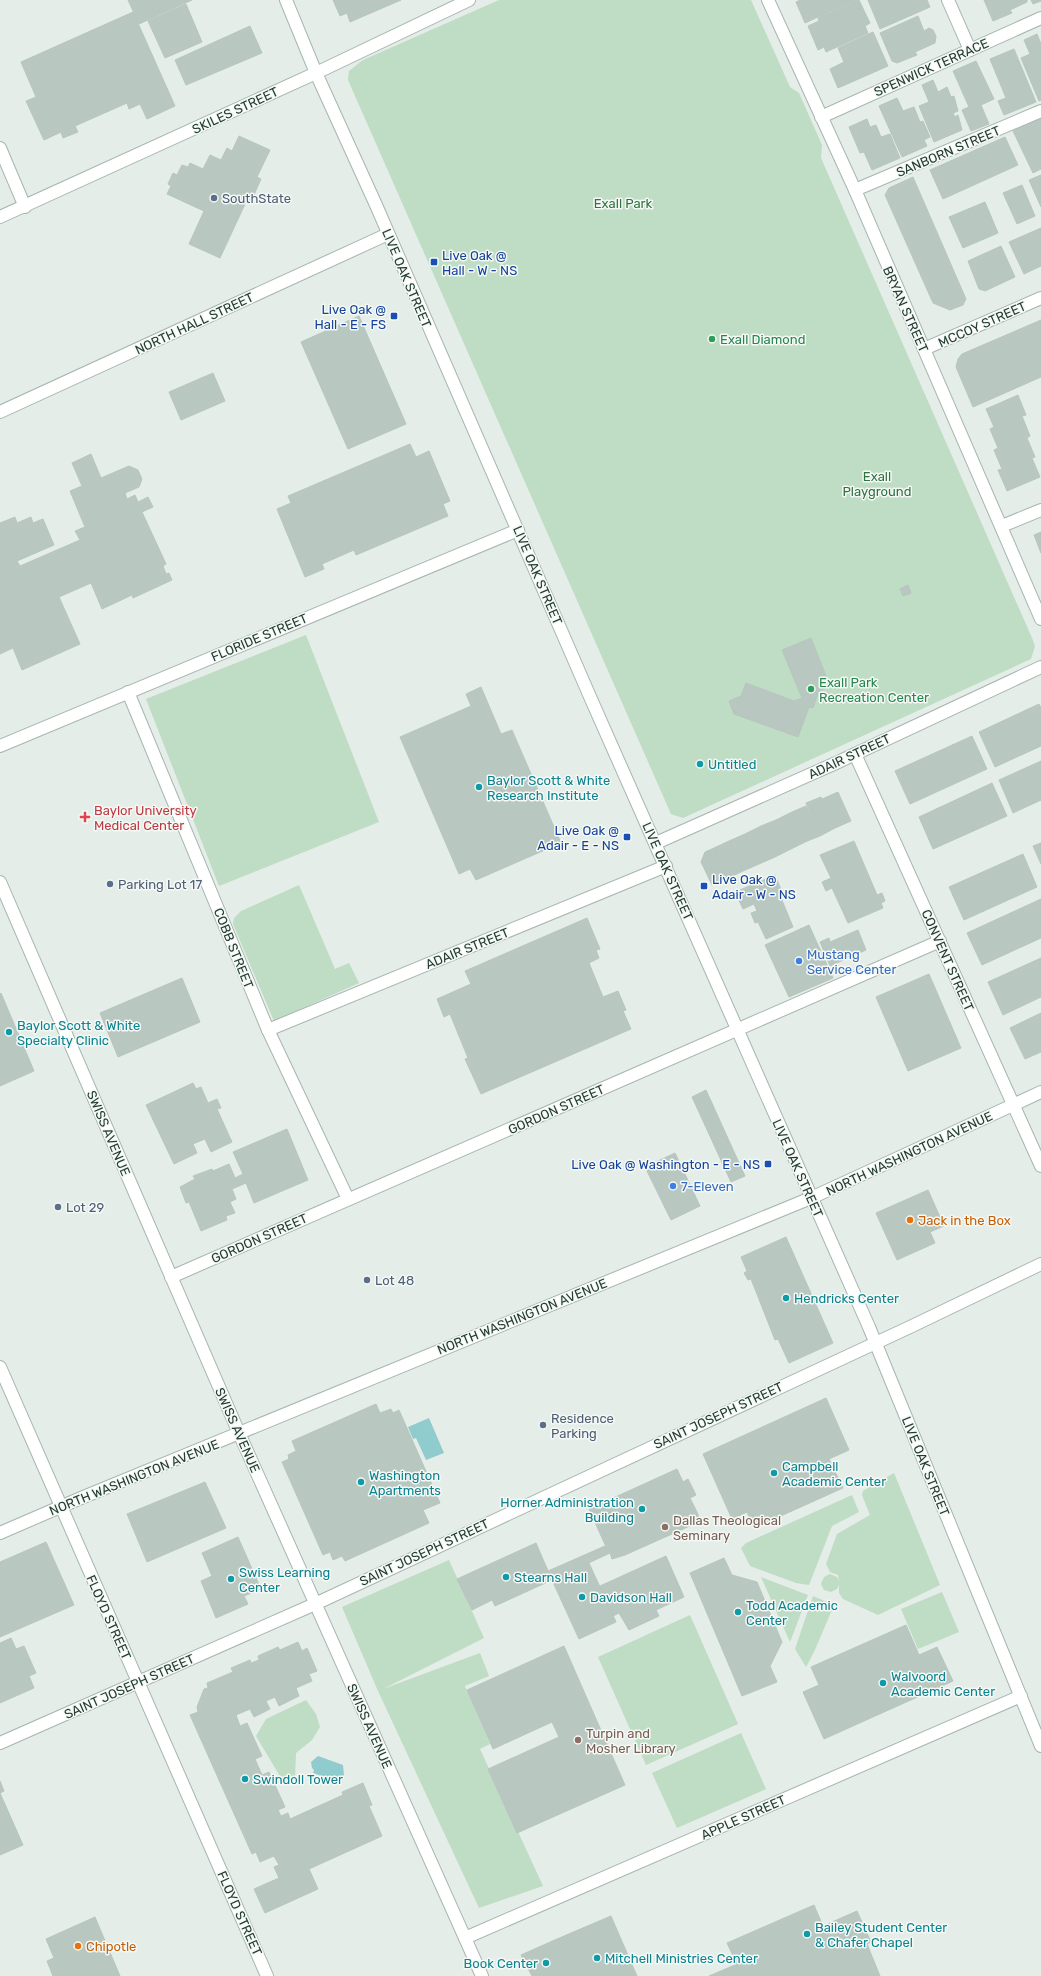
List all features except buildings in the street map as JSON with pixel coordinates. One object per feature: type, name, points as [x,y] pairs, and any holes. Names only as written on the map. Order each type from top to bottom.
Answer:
[{"type":"street","name":"LIVE OAK STREET","points":[[286,0],[316,73],[811,1198],[876,1342],[1041,1746]]},
{"type":"street","name":"SKILES STREET","points":[[0,217],[25,207],[316,73],[469,0]]},
{"type":"street","name":"BRYAN STREET","points":[[768,0],[854,190],[1002,526],[1041,619]]},
{"type":"street","points":[[948,0],[970,50]]},
{"type":"street","name":"SPENWICK TERRACE","points":[[821,117],[1041,18]]},
{"type":"street","name":"SANBORN STREET","points":[[854,190],[1041,111]]},
{"type":"street","points":[[0,148],[25,207]]},
{"type":"street","name":"NORTH HALL STREET","points":[[0,412],[388,234]]},
{"type":"street","name":"MCCOY STREET","points":[[924,349],[1041,298]]},
{"type":"street","points":[[1002,526],[1041,510]]},
{"type":"street","name":"FLORIDE STREET","points":[[0,746],[518,530]]},
{"type":"street","name":"ADAIR STREET","points":[[656,843],[855,754],[1041,667]]},
{"type":"street","name":"COBB STREET","points":[[128,692],[268,1030],[348,1200]]},
{"type":"street","name":"CONVENT STREET","points":[[855,754],[940,940],[1012,1105],[1041,1166]]},
{"type":"street","name":"ADAIR STREET","points":[[268,1030],[666,866]]},
{"type":"street","name":"SWISS AVENUE","points":[[0,882],[239,1433],[482,1976]]},
{"type":"street","name":"GORDON STREET","points":[[171,1277],[940,940]]},
{"type":"street","name":"NORTH WASHINGTON AVENUE","points":[[0,1533],[61,1506],[811,1198],[1041,1092]]},
{"type":"street","name":"SAINT JOSEPH STREET","points":[[0,1743],[315,1604],[1041,1264]]},
{"type":"street","name":"FLOYD STREET","points":[[0,1367],[267,1976]]},
{"type":"street","name":"APPLE STREET","points":[[465,1938],[1020,1696]]},
{"type":"green space","name":"Exall Park","points":[[499,0],[751,0],[790,87],[799,93],[822,145],[821,158],[1032,638],[1035,646],[1031,659],[683,818],[671,814],[348,80],[349,71],[363,60]]},
{"type":"green space","points":[[306,635],[379,822],[219,886],[146,699]]},
{"type":"green space","points":[[299,885],[335,969],[349,963],[359,983],[274,1021],[233,924],[234,918],[241,911]]},
{"type":"green space","points":[[894,1473],[940,1585],[878,1615],[843,1599],[839,1593],[839,1585],[837,1589],[831,1592],[824,1590],[821,1584],[824,1577],[830,1574],[837,1577],[839,1581],[838,1575],[830,1572],[826,1564],[837,1534],[870,1515],[862,1495],[863,1491]]},
{"type":"green space","points":[[852,1495],[859,1512],[832,1526],[809,1585],[796,1583],[750,1566],[741,1548],[746,1543]]},
{"type":"green space","points":[[449,1560],[484,1638],[383,1689],[480,1653],[489,1676],[465,1686],[490,1744],[480,1749],[543,1886],[479,1908],[378,1691],[342,1607]]},
{"type":"green space","points":[[761,1577],[808,1595],[790,1642]]},
{"type":"green space","points":[[942,1592],[959,1632],[918,1649],[901,1609]]},
{"type":"green space","points":[[813,1596],[834,1605],[806,1667],[795,1649]]},
{"type":"green space","points":[[690,1615],[738,1724],[646,1765],[598,1657]]},
{"type":"green space","points":[[306,1700],[316,1714],[320,1727],[312,1740],[296,1753],[295,1779],[284,1783],[256,1736],[266,1719]]},
{"type":"green space","points":[[741,1733],[766,1789],[677,1828],[652,1773]]},
{"type":"water","points":[[429,1418],[444,1453],[426,1460],[416,1438],[413,1439],[408,1427]]},
{"type":"water","points":[[318,1756],[343,1765],[344,1775],[336,1781],[313,1773],[314,1770],[311,1762]]},
{"type":"place","name":"SouthState","points":[[214,198]]},
{"type":"place","name":"Live Oak @ Hall - W - NS","points":[[434,262]]},
{"type":"place","name":"Live Oak @ Hall - E - FS","points":[[394,316]]},
{"type":"place","name":"Exall Diamond","points":[[712,339]]},
{"type":"place","name":"Exall Park Recreation Center","points":[[811,689]]},
{"type":"place","name":"Untitled","points":[[700,764]]},
{"type":"place","name":"Baylor Scott & White Research Institute","points":[[479,787]]},
{"type":"place","name":"Baylor University Medical Center","points":[[85,817]]},
{"type":"place","name":"Live Oak @ Adair - E - NS","points":[[627,837]]},
{"type":"place","name":"Parking Lot 17","points":[[110,884]]},
{"type":"place","name":"Live Oak @ Adair - W - NS","points":[[704,886]]},
{"type":"place","name":"Mustang Service Center","points":[[799,961]]},
{"type":"place","name":"Baylor Scott & White Specialty Clinic","points":[[9,1032]]},
{"type":"place","name":"Live Oak @ Washington - E - NS","points":[[768,1164]]},
{"type":"place","name":"7-Eleven","points":[[673,1186]]},
{"type":"place","name":"Lot 29","points":[[58,1207]]},
{"type":"place","name":"Jack in the Box","points":[[910,1220]]},
{"type":"place","name":"Lot 48","points":[[367,1280]]},
{"type":"place","name":"Hendricks Center","points":[[786,1298]]},
{"type":"place","name":"Residence Parking","points":[[543,1425]]},
{"type":"place","name":"Campbell Academic Center","points":[[774,1473]]},
{"type":"place","name":"Washington Apartments","points":[[361,1482]]},
{"type":"place","name":"Horner Administration Building","points":[[642,1509]]},
{"type":"place","name":"Dallas Theological Seminary","points":[[665,1527]]},
{"type":"place","name":"Stearns Hall","points":[[506,1577]]},
{"type":"place","name":"Swiss Learning Center","points":[[231,1579]]},
{"type":"place","name":"Davidson Hall","points":[[582,1597]]},
{"type":"place","name":"Todd Academic Center","points":[[738,1612]]},
{"type":"place","name":"Walvoord Academic Center","points":[[883,1683]]},
{"type":"place","name":"Turpin and Mosher Library","points":[[578,1740]]},
{"type":"place","name":"Swindoll Tower","points":[[245,1779]]},
{"type":"place","name":"Bailey Student Center & Chafer Chapel","points":[[807,1934]]},
{"type":"place","name":"Chipotle","points":[[78,1946]]},
{"type":"place","name":"Mitchell Ministries Center","points":[[597,1958]]},
{"type":"place","name":"Book Center","points":[[546,1963]]},
{"type":"park label","name":"Exall Playground","points":[[877,484]]}]
